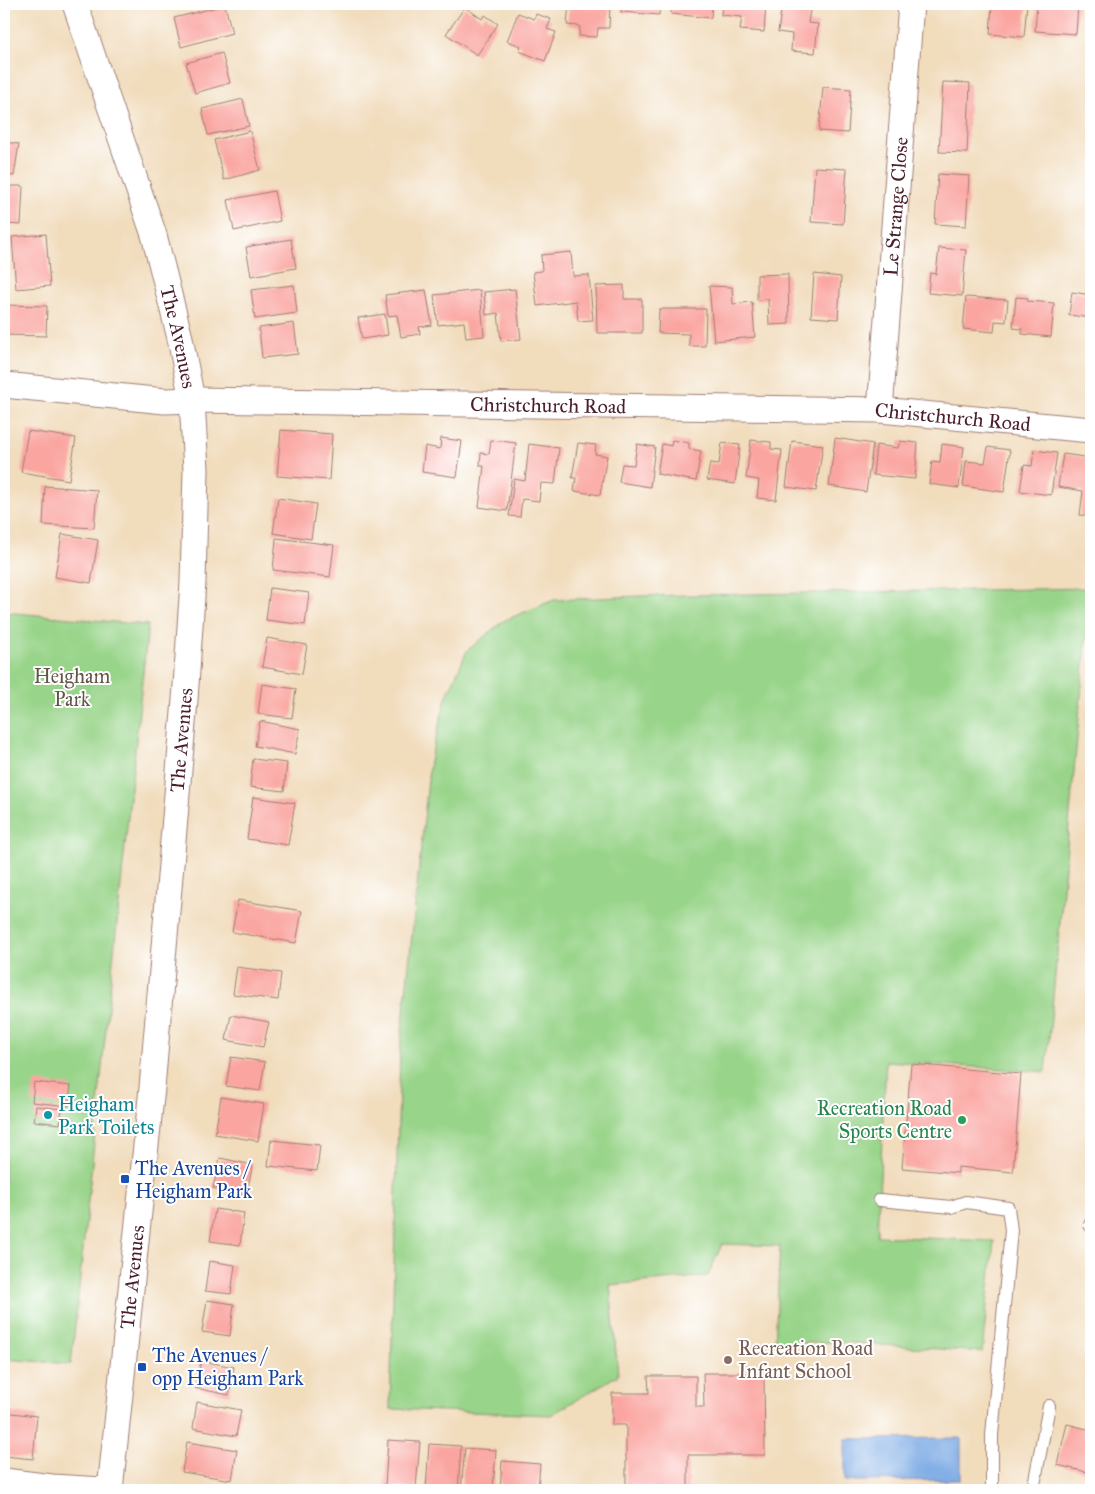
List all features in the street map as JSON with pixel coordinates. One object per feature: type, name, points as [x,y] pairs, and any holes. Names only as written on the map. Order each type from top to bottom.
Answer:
[{"type":"street","name":"The Avenues","points":[[75,4],[154,235],[180,338],[192,400],[196,470],[193,582],[185,700],[152,1088],[110,1490]]},
{"type":"street","name":"Le Strange Close","points":[[880,410],[911,4]]},
{"type":"street","name":"Christchurch Road","points":[[4,385],[164,401],[880,410],[1091,430]]},
{"type":"street","points":[[4,1481],[52,1487],[103,1490]]},
{"type":"lane","points":[[880,1200],[951,1206],[966,1202],[1008,1208],[1011,1230],[992,1435],[992,1490]]},
{"type":"lane","points":[[1032,1490],[1049,1406]]},
{"type":"green space","points":[[1091,588],[1046,1072],[886,1061],[877,1236],[994,1241],[982,1352],[839,1342],[775,1344],[780,1246],[722,1244],[708,1276],[610,1285],[618,1375],[551,1415],[390,1409],[400,1051],[430,761],[446,698],[467,651],[503,621],[554,600],[639,596]]},
{"type":"green space","name":"Heigham Park","points":[[4,612],[148,625],[71,1364],[4,1359]]},
{"type":"water","points":[[961,1438],[961,1480],[845,1481],[845,1439]]},
{"type":"building","points":[[569,4],[610,4],[609,28],[598,28],[597,37],[579,36],[580,26],[567,25]]},
{"type":"building","points":[[621,4],[660,4],[659,15],[621,12]]},
{"type":"building","points":[[672,4],[712,4],[711,18],[671,14]]},
{"type":"building","points":[[722,4],[766,4],[764,32],[740,30],[742,17],[721,15]]},
{"type":"building","points":[[782,4],[811,4],[808,23],[818,24],[815,53],[791,51],[792,34],[778,32]]},
{"type":"building","points":[[992,4],[1027,4],[1024,37],[990,34]]},
{"type":"building","points":[[1037,4],[1078,4],[1076,34],[1035,31]]},
{"type":"building","points":[[225,5],[232,33],[181,47],[174,18]]},
{"type":"building","points":[[465,7],[482,19],[485,15],[498,24],[477,55],[446,34]]},
{"type":"building","points":[[518,13],[534,19],[536,14],[551,19],[547,29],[556,32],[545,61],[519,51],[521,46],[507,41]]},
{"type":"building","points":[[222,53],[230,83],[195,93],[186,63]]},
{"type":"building","points":[[943,82],[970,83],[967,153],[939,152]]},
{"type":"building","points":[[823,87],[851,89],[848,133],[819,131]]},
{"type":"building","points":[[243,99],[249,126],[208,135],[202,109]]},
{"type":"building","points":[[250,131],[260,170],[224,180],[214,140]]},
{"type":"building","points":[[4,142],[19,144],[14,176],[4,175]]},
{"type":"building","points":[[815,167],[847,169],[843,224],[811,222]]},
{"type":"building","points":[[938,174],[969,176],[966,226],[935,224]]},
{"type":"building","points":[[4,186],[23,186],[21,225],[4,224]]},
{"type":"building","points":[[274,191],[280,221],[234,231],[228,200]]},
{"type":"building","points":[[46,234],[50,286],[16,289],[12,237]]},
{"type":"building","points":[[291,239],[296,268],[251,276],[246,247]]},
{"type":"building","points":[[939,248],[966,250],[962,296],[928,293],[930,273],[936,274]]},
{"type":"building","points":[[571,252],[573,276],[589,275],[593,320],[578,321],[576,301],[537,306],[533,272],[542,271],[541,255]]},
{"type":"building","points":[[788,274],[789,324],[769,325],[768,299],[757,300],[757,275]]},
{"type":"building","points":[[814,274],[841,277],[838,319],[811,317]]},
{"type":"building","points":[[294,285],[297,313],[255,319],[251,290]]},
{"type":"building","points":[[624,285],[624,299],[642,299],[642,333],[597,333],[596,286]]},
{"type":"building","points":[[709,286],[732,287],[733,304],[752,302],[755,337],[714,341]]},
{"type":"building","points":[[515,289],[521,339],[501,341],[498,313],[486,315],[484,292]]},
{"type":"building","points":[[426,290],[432,325],[419,327],[420,334],[401,337],[397,315],[388,316],[385,295]]},
{"type":"building","points":[[480,290],[484,336],[466,338],[464,322],[438,325],[434,295]]},
{"type":"building","points":[[1072,292],[1091,295],[1091,318],[1069,315]]},
{"type":"building","points":[[966,297],[1008,300],[1006,322],[995,321],[994,332],[963,329]]},
{"type":"building","points":[[1016,297],[1028,298],[1027,301],[1054,303],[1051,337],[1022,334],[1022,329],[1013,328]]},
{"type":"building","points":[[4,305],[47,306],[46,336],[4,335]]},
{"type":"building","points":[[659,309],[706,309],[705,346],[689,346],[689,334],[658,333]]},
{"type":"building","points":[[385,314],[388,335],[362,339],[358,318]]},
{"type":"building","points":[[294,323],[298,354],[262,358],[259,328]]},
{"type":"building","points":[[281,430],[332,434],[329,480],[277,476]]},
{"type":"building","points":[[28,431],[76,438],[69,480],[21,472]]},
{"type":"building","points":[[441,438],[462,441],[457,477],[422,472],[425,446],[440,449]]},
{"type":"building","points":[[835,438],[873,444],[866,492],[829,486]]},
{"type":"building","points":[[491,440],[516,443],[507,511],[479,507],[484,466],[480,466],[481,453],[489,454]]},
{"type":"building","points":[[672,440],[689,443],[689,449],[701,451],[696,481],[657,474],[662,444],[671,446]]},
{"type":"building","points":[[751,440],[771,442],[771,449],[782,450],[776,500],[757,498],[759,480],[746,478]]},
{"type":"building","points":[[792,441],[823,445],[816,491],[786,487]]},
{"type":"building","points":[[900,441],[918,443],[915,479],[873,475],[876,445],[898,448]]},
{"type":"building","points":[[578,443],[596,445],[595,454],[607,456],[600,495],[574,491],[576,478],[572,478]]},
{"type":"building","points":[[722,443],[740,445],[735,484],[707,480],[710,463],[719,464]]},
{"type":"building","points":[[529,444],[559,448],[555,484],[541,483],[539,501],[522,499],[520,517],[509,516],[514,479],[525,481]]},
{"type":"building","points":[[637,444],[655,447],[650,487],[619,482],[622,464],[634,465]]},
{"type":"building","points":[[942,444],[964,447],[959,488],[929,484],[932,461],[940,462]]},
{"type":"building","points":[[988,447],[1010,450],[1004,492],[963,486],[966,461],[985,463]]},
{"type":"building","points":[[1034,450],[1057,453],[1051,495],[1020,491],[1024,465],[1032,466]]},
{"type":"building","points":[[1063,454],[1091,458],[1091,516],[1080,515],[1083,491],[1058,487]]},
{"type":"building","points":[[45,486],[97,490],[94,528],[43,525]]},
{"type":"building","points":[[278,498],[316,504],[311,539],[273,533]]},
{"type":"building","points":[[62,534],[98,540],[91,583],[55,577]]},
{"type":"building","points":[[276,538],[334,545],[330,577],[273,570]]},
{"type":"building","points":[[270,588],[309,593],[305,625],[266,620]]},
{"type":"building","points":[[267,638],[307,645],[302,674],[262,667]]},
{"type":"building","points":[[262,684],[296,689],[292,718],[258,714]]},
{"type":"building","points":[[260,721],[300,729],[295,754],[255,746]]},
{"type":"building","points":[[253,759],[287,763],[284,791],[250,787]]},
{"type":"building","points":[[253,797],[295,803],[288,845],[247,839]]},
{"type":"building","points":[[238,900],[302,911],[296,943],[232,932]]},
{"type":"building","points":[[237,967],[281,973],[278,1000],[233,994]]},
{"type":"building","points":[[231,1015],[269,1022],[263,1047],[226,1040]]},
{"type":"building","points":[[231,1057],[265,1062],[260,1091],[226,1086]]},
{"type":"building","name":"Recreation Road Sports Centre","points":[[911,1064],[1021,1074],[1013,1172],[958,1167],[958,1173],[902,1168]]},
{"type":"building","points":[[34,1082],[71,1086],[68,1106],[32,1102]]},
{"type":"building","points":[[221,1097],[264,1104],[258,1141],[215,1134]]},
{"type":"building","name":"Heigham Park Toilets","points":[[36,1106],[62,1109],[60,1124],[34,1121]]},
{"type":"building","points":[[271,1140],[320,1145],[317,1171],[268,1166]]},
{"type":"building","points":[[220,1158],[253,1165],[246,1195],[213,1188]]},
{"type":"building","points":[[215,1209],[244,1213],[240,1245],[210,1241]]},
{"type":"building","points":[[209,1261],[235,1265],[231,1294],[205,1291]]},
{"type":"building","points":[[207,1300],[234,1304],[230,1336],[202,1332]]},
{"type":"building","points":[[201,1361],[234,1367],[229,1395],[195,1388]]},
{"type":"building","points":[[703,1373],[764,1373],[765,1455],[688,1455],[688,1490],[626,1490],[626,1425],[612,1425],[612,1393],[649,1393],[648,1376],[696,1376],[696,1407],[704,1407]]},
{"type":"building","points":[[197,1402],[241,1410],[236,1436],[193,1428]]},
{"type":"building","points":[[4,1412],[37,1416],[33,1459],[4,1456]]},
{"type":"building","points":[[1067,1424],[1091,1430],[1091,1473],[1057,1465]]},
{"type":"building","points":[[388,1440],[420,1442],[416,1488],[385,1486]]},
{"type":"building","points":[[187,1442],[237,1450],[232,1480],[182,1472]]},
{"type":"building","points":[[429,1444],[461,1446],[458,1490],[426,1490]]},
{"type":"building","points":[[465,1448],[496,1450],[493,1490],[461,1490]]},
{"type":"building","points":[[502,1461],[540,1464],[538,1490],[500,1490]]},
{"type":"place","name":"Heigham Park Toilets","points":[[48,1115]]},
{"type":"place","name":"Recreation Road Sports Centre","points":[[962,1120]]},
{"type":"place","name":"The Avenues / Heigham Park","points":[[125,1179]]},
{"type":"place","name":"Recreation Road Infant School","points":[[728,1360]]},
{"type":"place","name":"The Avenues / opp Heigham Park","points":[[142,1367]]}]
